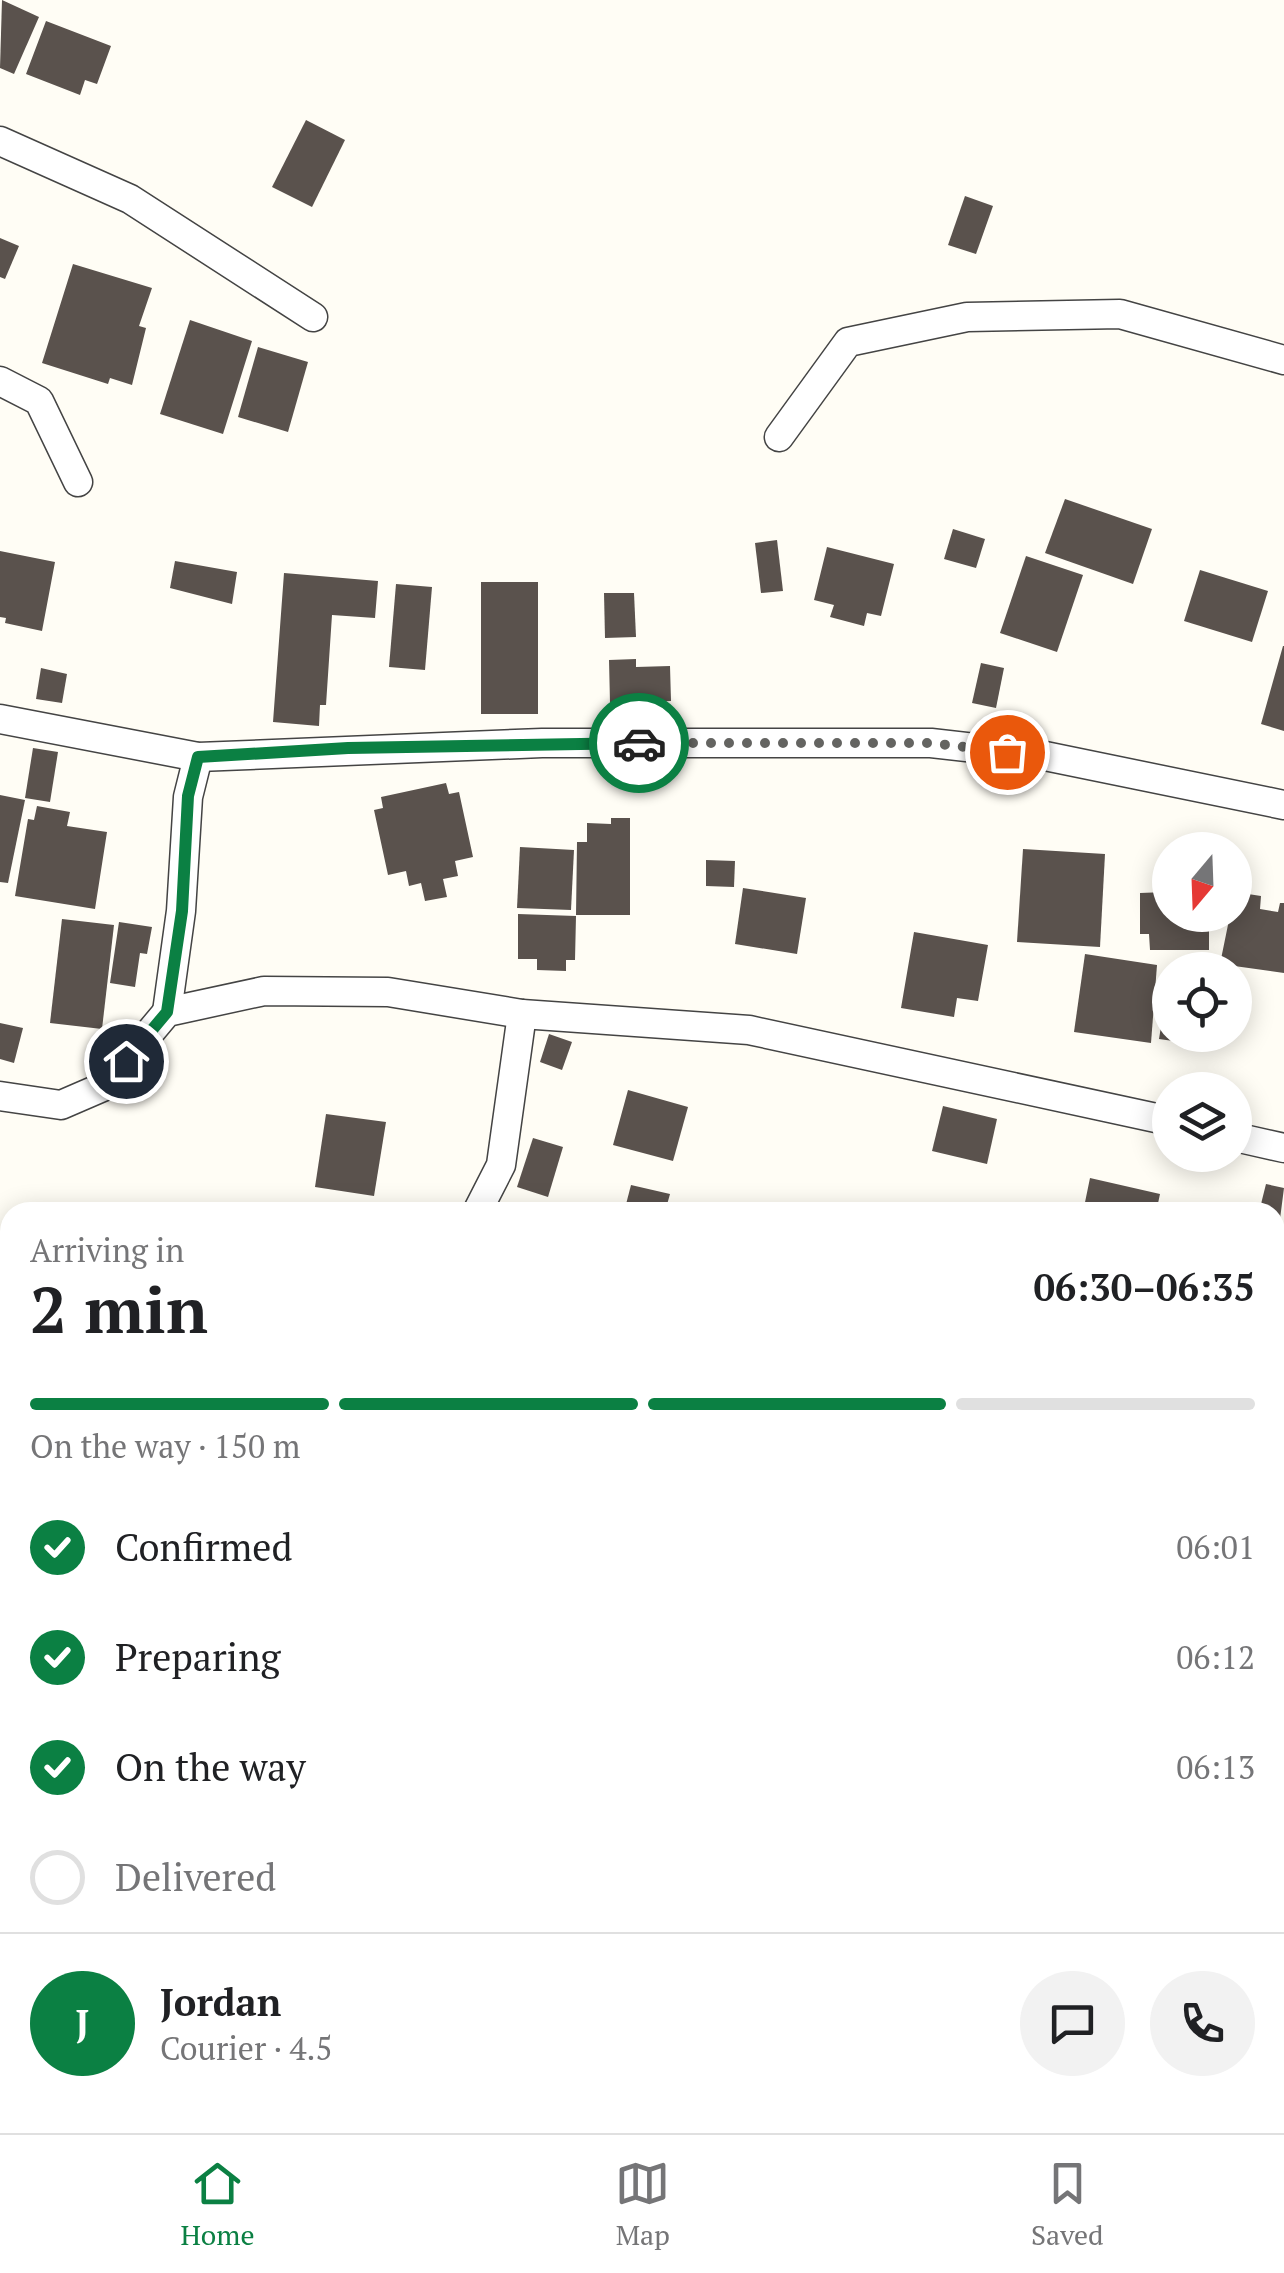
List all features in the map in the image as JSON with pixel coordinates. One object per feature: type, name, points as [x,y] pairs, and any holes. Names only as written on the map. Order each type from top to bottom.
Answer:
[{"type":"street","points":[[0,141],[130,199],[313,317]]},
{"type":"street","points":[[779,437],[848,342],[967,316],[1120,314],[1284,360]]},
{"type":"street","points":[[0,382],[39,401],[78,482]]},
{"type":"street","points":[[0,719],[198,757],[523,744],[931,743],[1045,756],[1284,805]]},
{"type":"street","points":[[0,1096],[60,1105],[104,1086],[167,1012],[182,911],[188,796],[198,757]]},
{"type":"street","points":[[167,1012],[264,991],[388,992],[522,1014],[749,1030],[1152,1118]]},
{"type":"street","points":[[482,1202],[501,1165],[522,1014]]},
{"type":"street","points":[[1252,1141],[1284,1148]]},
{"type":"building","points":[[2,0],[39,17],[14,74],[0,68]]},
{"type":"building","points":[[46,21],[111,46],[97,84],[85,80],[80,95],[26,74]]},
{"type":"building","points":[[306,120],[345,140],[312,207],[272,187]]},
{"type":"building","points":[[965,196],[993,206],[976,254],[948,245]]},
{"type":"building","points":[[0,238],[19,246],[5,279],[0,277]]},
{"type":"building","points":[[73,264],[152,288],[139,326],[146,328],[132,385],[110,378],[108,384],[42,363]]},
{"type":"building","points":[[190,320],[252,341],[223,434],[160,414]]},
{"type":"building","points":[[258,347],[308,362],[288,432],[238,417]]},
{"type":"building","points":[[1065,499],[1152,529],[1133,584],[1045,553]]},
{"type":"building","points":[[953,529],[985,539],[976,568],[944,559]]},
{"type":"building","points":[[777,540],[783,591],[761,593],[755,543]]},
{"type":"building","points":[[827,547],[894,564],[881,616],[867,613],[864,626],[830,617],[834,605],[814,600]]},
{"type":"building","points":[[0,551],[55,562],[42,631],[5,623],[6,618],[0,617]]},
{"type":"building","points":[[1026,556],[1083,575],[1057,652],[1000,633]]},
{"type":"building","points":[[175,561],[237,572],[232,604],[170,588]]},
{"type":"building","points":[[1200,570],[1268,591],[1252,642],[1184,621]]},
{"type":"building","points":[[284,573],[378,581],[375,618],[332,615],[326,705],[320,705],[319,726],[273,722]]},
{"type":"building","points":[[481,582],[538,582],[538,714],[481,714]]},
{"type":"building","points":[[396,584],[432,587],[425,670],[389,667]]},
{"type":"building","points":[[604,593],[634,593],[636,637],[605,638]]},
{"type":"building","points":[[1284,646],[1284,731],[1261,724]]},
{"type":"building","points":[[636,659],[636,667],[670,666],[671,701],[610,703],[609,660]]},
{"type":"building","points":[[981,663],[1004,668],[996,708],[972,703]]},
{"type":"building","points":[[41,668],[67,674],[62,703],[36,699]]},
{"type":"building","points":[[33,748],[58,752],[50,802],[25,798]]},
{"type":"building","points":[[446,783],[449,794],[459,792],[473,857],[455,861],[458,876],[443,879],[447,897],[425,901],[421,883],[409,886],[406,871],[388,875],[374,810],[383,808],[381,797]]},
{"type":"building","points":[[0,795],[25,800],[8,883],[0,882]]},
{"type":"building","points":[[37,806],[70,812],[67,826],[107,832],[95,909],[15,896],[28,819],[34,820]]},
{"type":"building","points":[[611,818],[630,818],[630,915],[576,915],[577,842],[587,842],[587,823],[611,824]]},
{"type":"building","points":[[520,847],[574,850],[571,910],[517,908]]},
{"type":"building","points":[[1023,849],[1105,854],[1100,947],[1017,942]]},
{"type":"building","points":[[706,860],[735,861],[734,887],[706,886]]},
{"type":"building","points":[[743,888],[806,898],[797,954],[735,944]]},
{"type":"building","points":[[1140,893],[1152,893],[1152,932],[1209,932],[1209,950],[1150,950],[1149,934],[1140,934]]},
{"type":"building","points":[[1252,895],[1261,896],[1260,909],[1278,912],[1280,903],[1284,903],[1284,973],[1252,968],[1252,952],[1222,952],[1227,932],[1252,932]]},
{"type":"building","points":[[518,914],[576,916],[575,960],[566,960],[566,971],[537,970],[537,959],[518,959]]},
{"type":"building","points":[[62,919],[114,925],[102,1029],[50,1023]]},
{"type":"building","points":[[119,922],[152,927],[147,954],[140,953],[135,987],[110,983]]},
{"type":"building","points":[[914,932],[988,945],[978,1001],[957,998],[954,1017],[901,1008]]},
{"type":"building","points":[[1085,954],[1152,964],[1151,1043],[1074,1032]]},
{"type":"building","points":[[0,1023],[23,1028],[14,1063],[0,1059]]},
{"type":"building","points":[[549,1034],[572,1042],[562,1070],[540,1062]]},
{"type":"building","points":[[628,1090],[688,1107],[673,1161],[613,1145]]},
{"type":"building","points":[[943,1106],[997,1119],[987,1164],[932,1151]]},
{"type":"building","points":[[326,1114],[386,1122],[374,1196],[315,1187]]},
{"type":"building","points":[[533,1138],[563,1147],[548,1197],[517,1187]]},
{"type":"building","points":[[1090,1178],[1160,1194],[1158,1202],[1085,1202]]},
{"type":"building","points":[[1266,1184],[1284,1188],[1282,1202],[1262,1202]]},
{"type":"building","points":[[631,1185],[670,1194],[668,1202],[627,1202]]},
{"type":"way so far","points":[[639,743],[931,743],[1007,752]]},
{"type":"route","points":[[126,1061],[167,1012],[182,911],[188,796],[198,757],[348,748],[639,743]]}]
